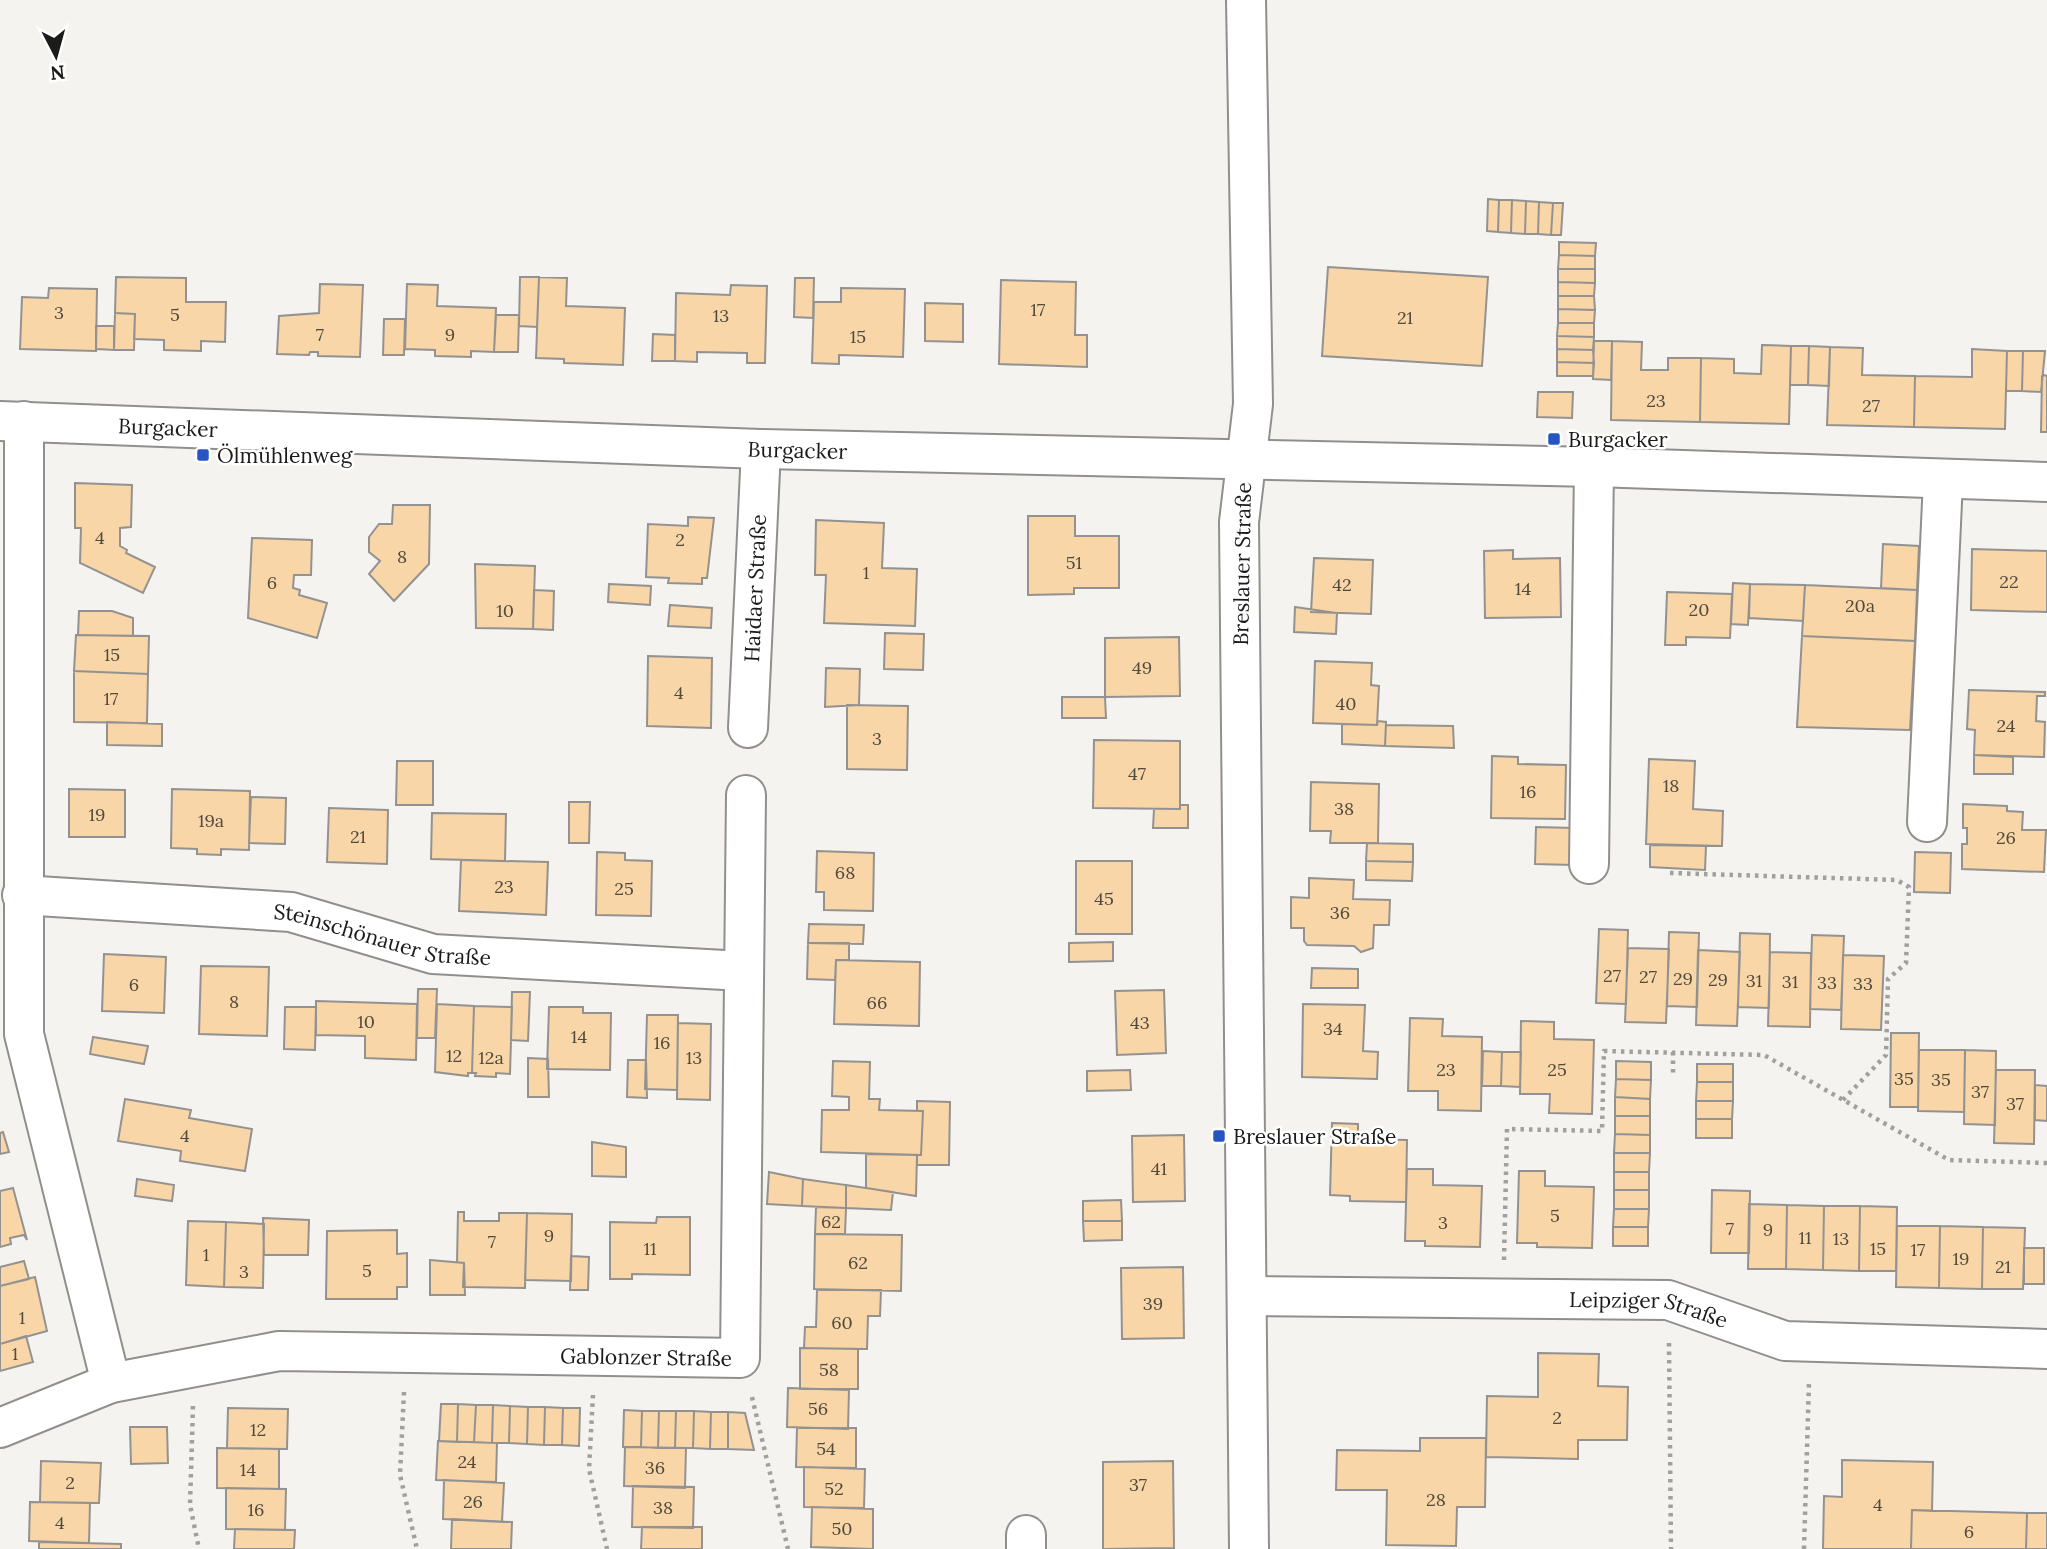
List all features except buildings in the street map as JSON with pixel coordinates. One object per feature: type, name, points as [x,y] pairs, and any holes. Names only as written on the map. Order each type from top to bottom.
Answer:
[{"type":"street","name":"Breslauer Straße","points":[[1246,0],[1253,404],[1239,522],[1249,1549]]},
{"type":"street","name":"Burgacker","points":[[12,421],[761,449],[1246,458],[1594,467],[1943,481],[2047,482]]},
{"type":"street","points":[[12,421],[24,1034],[111,1383]]},
{"type":"street","name":"Haidaer Straße","points":[[748,728],[761,449]]},
{"type":"street","points":[[1589,864],[1594,467]]},
{"type":"street","points":[[1927,822],[1943,481]]},
{"type":"street","name":"Gablonzer Straße","points":[[0,1428],[111,1383],[279,1351],[740,1358],[746,795]]},
{"type":"street","name":"Steinschönauer Straße","points":[[22,895],[291,912],[433,954],[743,971]]},
{"type":"street","name":"Leipziger Straße","points":[[1248,1296],[1668,1300],[1785,1341],[2047,1349]]},
{"type":"path","points":[[1670,873],[1897,880],[1909,887],[1906,963],[1888,979],[1886,1055],[1843,1100]]},
{"type":"path","points":[[1503,1300],[1507,1129],[1602,1131],[1604,1051],[1764,1055],[1949,1160],[2047,1163]]},
{"type":"path","points":[[1673,1052],[1673,1077]]},
{"type":"path","points":[[1668,1300],[1671,1549]]},
{"type":"path","points":[[407,1353],[400,1475],[417,1549]]},
{"type":"path","points":[[594,1355],[589,1469],[607,1549]]},
{"type":"path","points":[[740,1358],[757,1415],[788,1549]]},
{"type":"path","points":[[195,1367],[190,1505],[199,1549]]},
{"type":"path","points":[[1804,1549],[1810,1379]]},
{"type":"place","name":"Burgacker","points":[[1554,439]]},
{"type":"place","name":"Ölmühlenweg","points":[[203,455]]},
{"type":"place","name":"Breslauer Straße","points":[[1219,1136]]}]
